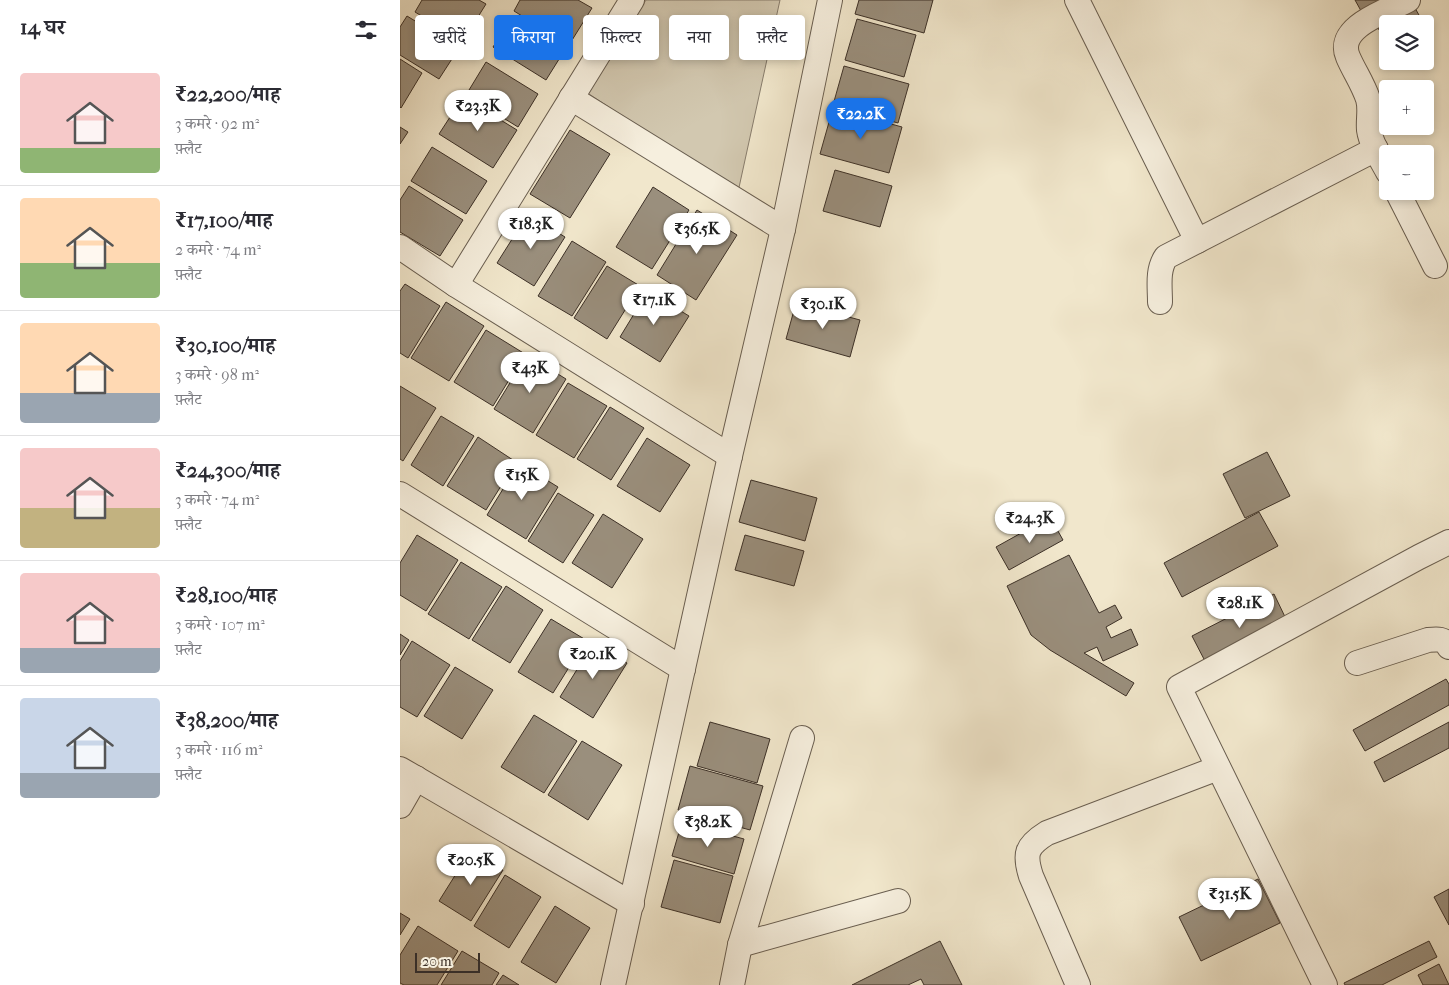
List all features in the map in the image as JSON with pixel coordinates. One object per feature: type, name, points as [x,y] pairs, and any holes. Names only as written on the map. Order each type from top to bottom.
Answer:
[{"type":"street","points":[[456,285],[632,0]]},
{"type":"street","points":[[613,985],[730,456],[783,230],[830,0]]},
{"type":"street","points":[[1077,0],[1198,241]]},
{"type":"street","points":[[1379,155],[1369,130],[1369,102],[1347,55],[1345,43],[1349,34],[1358,25],[1408,0]]},
{"type":"street","points":[[571,98],[783,230]]},
{"type":"street","points":[[1160,302],[1161,263],[1166,257],[1376,149]]},
{"type":"street","points":[[1402,200],[1435,266]]},
{"type":"street","points":[[400,247],[456,285],[730,456]]},
{"type":"street","points":[[400,494],[684,669]]},
{"type":"street","points":[[1325,985],[1179,687],[1449,542]]},
{"type":"street","points":[[1357,663],[1428,640],[1438,639],[1447,643],[1449,647]]},
{"type":"street","points":[[732,985],[740,945],[802,738]]},
{"type":"street","points":[[1078,985],[1031,876],[1027,862],[1028,850],[1035,841],[1047,833],[1218,768]]},
{"type":"street","points":[[400,806],[408,774],[632,904]]},
{"type":"street","points":[[740,945],[898,901]]},
{"type":"shaded area","points":[[646,0],[780,0],[777,15],[739,15],[739,60],[767,60],[738,192],[586,92],[607,60],[659,60],[659,15],[636,15]]},
{"type":"building","points":[[422,0],[479,0],[486,4],[479,15],[420,15],[415,12]]},
{"type":"building","points":[[520,0],[578,0],[592,8],[588,15],[583,15],[583,22],[573,39],[573,15],[520,15],[514,11]]},
{"type":"building","points":[[859,0],[933,0],[924,33],[855,14]]},
{"type":"building","points":[[1355,0],[1397,0],[1365,18]]},
{"type":"building","points":[[1415,8],[1419,15],[1402,15]]},
{"type":"building","points":[[407,16],[415,21],[415,60],[451,60],[439,79],[400,55],[400,27]]},
{"type":"building","points":[[857,19],[916,35],[904,77],[845,60]]},
{"type":"building","points":[[400,59],[422,73],[401,108],[400,107]]},
{"type":"building","points":[[514,60],[558,60],[546,80]]},
{"type":"building","points":[[486,62],[538,94],[518,127],[466,95]]},
{"type":"building","points":[[844,66],[909,84],[898,123],[833,105]]},
{"type":"building","points":[[463,97],[517,130],[493,168],[439,134]]},
{"type":"building","points":[[833,108],[902,127],[889,173],[820,154]]},
{"type":"building","points":[[400,127],[408,132],[400,144]]},
{"type":"building","points":[[570,130],[610,154],[570,218],[530,194]]},
{"type":"building","points":[[432,147],[487,181],[466,214],[411,181]]},
{"type":"building","points":[[835,170],[892,186],[880,227],[823,211]]},
{"type":"building","points":[[409,186],[463,220],[440,256],[400,232],[400,200]]},
{"type":"building","points":[[653,187],[689,210],[652,269],[616,247]]},
{"type":"building","points":[[697,210],[737,235],[696,300],[657,275]]},
{"type":"building","points":[[528,214],[565,237],[534,286],[497,263]]},
{"type":"building","points":[[572,241],[606,262],[572,316],[538,296]]},
{"type":"building","points":[[607,266],[640,286],[607,339],[574,318]]},
{"type":"building","points":[[405,284],[440,306],[408,358],[400,353],[400,291]]},
{"type":"building","points":[[648,291],[689,316],[660,362],[620,337]]},
{"type":"building","points":[[446,302],[484,326],[449,381],[411,358]]},
{"type":"building","points":[[796,303],[860,320],[850,357],[786,339]]},
{"type":"building","points":[[486,330],[525,354],[493,406],[454,382]]},
{"type":"building","points":[[527,355],[566,379],[533,433],[494,409]]},
{"type":"building","points":[[568,383],[607,406],[574,458],[536,435]]},
{"type":"building","points":[[400,386],[436,408],[403,461],[400,459]]},
{"type":"building","points":[[610,407],[644,428],[611,480],[577,459]]},
{"type":"building","points":[[441,416],[474,436],[443,486],[411,465]]},
{"type":"building","points":[[478,437],[516,462],[486,510],[447,486]]},
{"type":"building","points":[[647,438],[690,465],[660,512],[617,486]]},
{"type":"building","points":[[1267,452],[1290,496],[1245,518],[1223,474]]},
{"type":"building","points":[[519,463],[558,487],[526,539],[487,515]]},
{"type":"building","points":[[751,480],[817,498],[805,541],[739,522]]},
{"type":"building","points":[[558,493],[594,515],[563,563],[528,541]]},
{"type":"building","points":[[1259,512],[1278,546],[1182,597],[1164,563]]},
{"type":"building","points":[[603,514],[643,539],[612,588],[572,563]]},
{"type":"building","points":[[1050,517],[1063,540],[1009,570],[996,547]]},
{"type":"building","points":[[417,535],[458,560],[426,611],[400,595],[400,563]]},
{"type":"building","points":[[745,535],[804,551],[794,586],[735,570]]},
{"type":"building","points":[[1069,555],[1099,613],[1115,605],[1122,618],[1106,627],[1111,638],[1131,629],[1138,645],[1103,661],[1097,647],[1084,653],[1134,683],[1126,696],[1050,650],[1031,635],[1007,586]]},
{"type":"building","points":[[461,562],[502,587],[469,639],[428,614]]},
{"type":"building","points":[[506,586],[543,610],[510,663],[472,640]]},
{"type":"building","points":[[1274,594],[1287,621],[1206,663],[1192,636]]},
{"type":"building","points":[[551,619],[586,640],[553,693],[518,672]]},
{"type":"building","points":[[400,634],[409,640],[400,655]]},
{"type":"building","points":[[412,641],[450,665],[417,717],[400,707],[400,661]]},
{"type":"building","points":[[594,642],[627,663],[593,718],[560,697]]},
{"type":"building","points":[[455,667],[493,690],[462,739],[424,716]]},
{"type":"building","points":[[1446,679],[1449,684],[1449,705],[1365,751],[1353,730]]},
{"type":"building","points":[[534,715],[577,741],[544,793],[501,767]]},
{"type":"building","points":[[710,722],[770,739],[757,783],[697,766]]},
{"type":"building","points":[[1449,722],[1449,748],[1384,782],[1374,762]]},
{"type":"building","points":[[582,741],[622,765],[588,820],[548,795]]},
{"type":"building","points":[[690,766],[763,786],[750,830],[678,810]]},
{"type":"building","points":[[682,822],[744,839],[734,874],[672,856]]},
{"type":"building","points":[[471,850],[503,870],[471,921],[439,901]]},
{"type":"building","points":[[674,860],[733,876],[720,923],[661,907]]},
{"type":"building","points":[[505,875],[541,897],[509,948],[474,926]]},
{"type":"building","points":[[1258,879],[1280,923],[1201,961],[1179,917]]},
{"type":"building","points":[[1449,889],[1449,925],[1434,897]]},
{"type":"building","points":[[555,906],[590,928],[556,983],[521,962]]},
{"type":"building","points":[[400,913],[410,919],[400,935]]},
{"type":"building","points":[[418,926],[458,951],[437,985],[404,985],[400,983],[400,955]]},
{"type":"building","points":[[940,941],[962,985],[924,985],[921,979],[908,985],[852,985]]},
{"type":"building","points":[[1429,941],[1437,957],[1382,985],[1345,985],[1344,983]]},
{"type":"building","points":[[462,951],[499,973],[492,985],[441,985]]},
{"type":"building","points":[[1439,964],[1449,985],[1423,985],[1418,975]]},
{"type":"building","points":[[503,975],[519,985],[496,985]]}]
